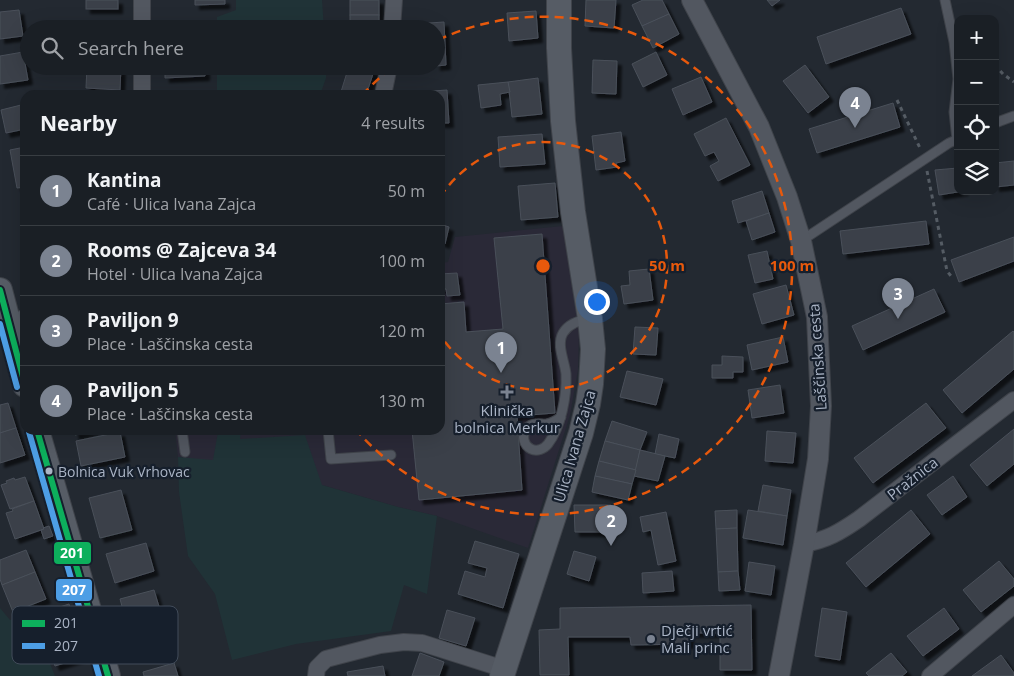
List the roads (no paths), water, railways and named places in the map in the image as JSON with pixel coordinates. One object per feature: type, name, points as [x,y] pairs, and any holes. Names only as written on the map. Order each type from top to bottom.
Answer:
[{"type":"main road","name":"Ulica Ivana Zajca","points":[[503,673],[571,464],[588,404],[593,363],[590,319],[574,219],[563,121],[559,0]]},
{"type":"main road","points":[[0,290],[16,321],[20,349]]},
{"type":"main road","points":[[39,435],[88,606]]},
{"type":"street","points":[[142,0],[142,20]]},
{"type":"street","points":[[393,20],[394,0]]},
{"type":"street","name":"Laščinska cesta","points":[[692,0],[760,127],[802,241],[817,317],[821,406],[818,459],[779,676]]},
{"type":"street","points":[[142,75],[142,90]]},
{"type":"street","points":[[384,90],[387,75]]},
{"type":"street","name":"Pražnica","points":[[804,544],[819,542],[859,519],[1014,400]]},
{"type":"street","points":[[930,676],[1014,605]]},
{"type":"street","points":[[316,676],[317,668],[326,659],[380,645],[404,642],[422,643],[503,673]]},
{"type":"lane","points":[[945,0],[954,42],[958,79],[955,105]]},
{"type":"lane","points":[[999,122],[1014,116]]},
{"type":"lane","points":[[802,241],[924,159],[954,141]]},
{"type":"lane","points":[[561,417],[549,424],[537,423],[529,426],[524,433],[527,446],[531,449],[539,450],[547,446],[561,417],[564,408],[566,374],[561,349],[563,333],[574,323],[590,319]]},
{"type":"lane","points":[[183,435],[185,452]]},
{"type":"lane","points":[[329,435],[331,459],[391,455]]},
{"type":"place","name":"Paviljon 5","points":[[855,128]]},
{"type":"place","name":"Paviljon 9","points":[[898,319]]},
{"type":"place","name":"Kantina","points":[[501,373]]},
{"type":"place","name":"Klinička bolnica Merkur","points":[[507,392]]},
{"type":"place","name":"Bolnica Vuk Vrhovac","points":[[49,471]]},
{"type":"place","name":"Rooms @ Zajceva 34","points":[[611,546]]},
{"type":"place","name":"Dječji vrtić Mali princ","points":[[651,639]]}]
